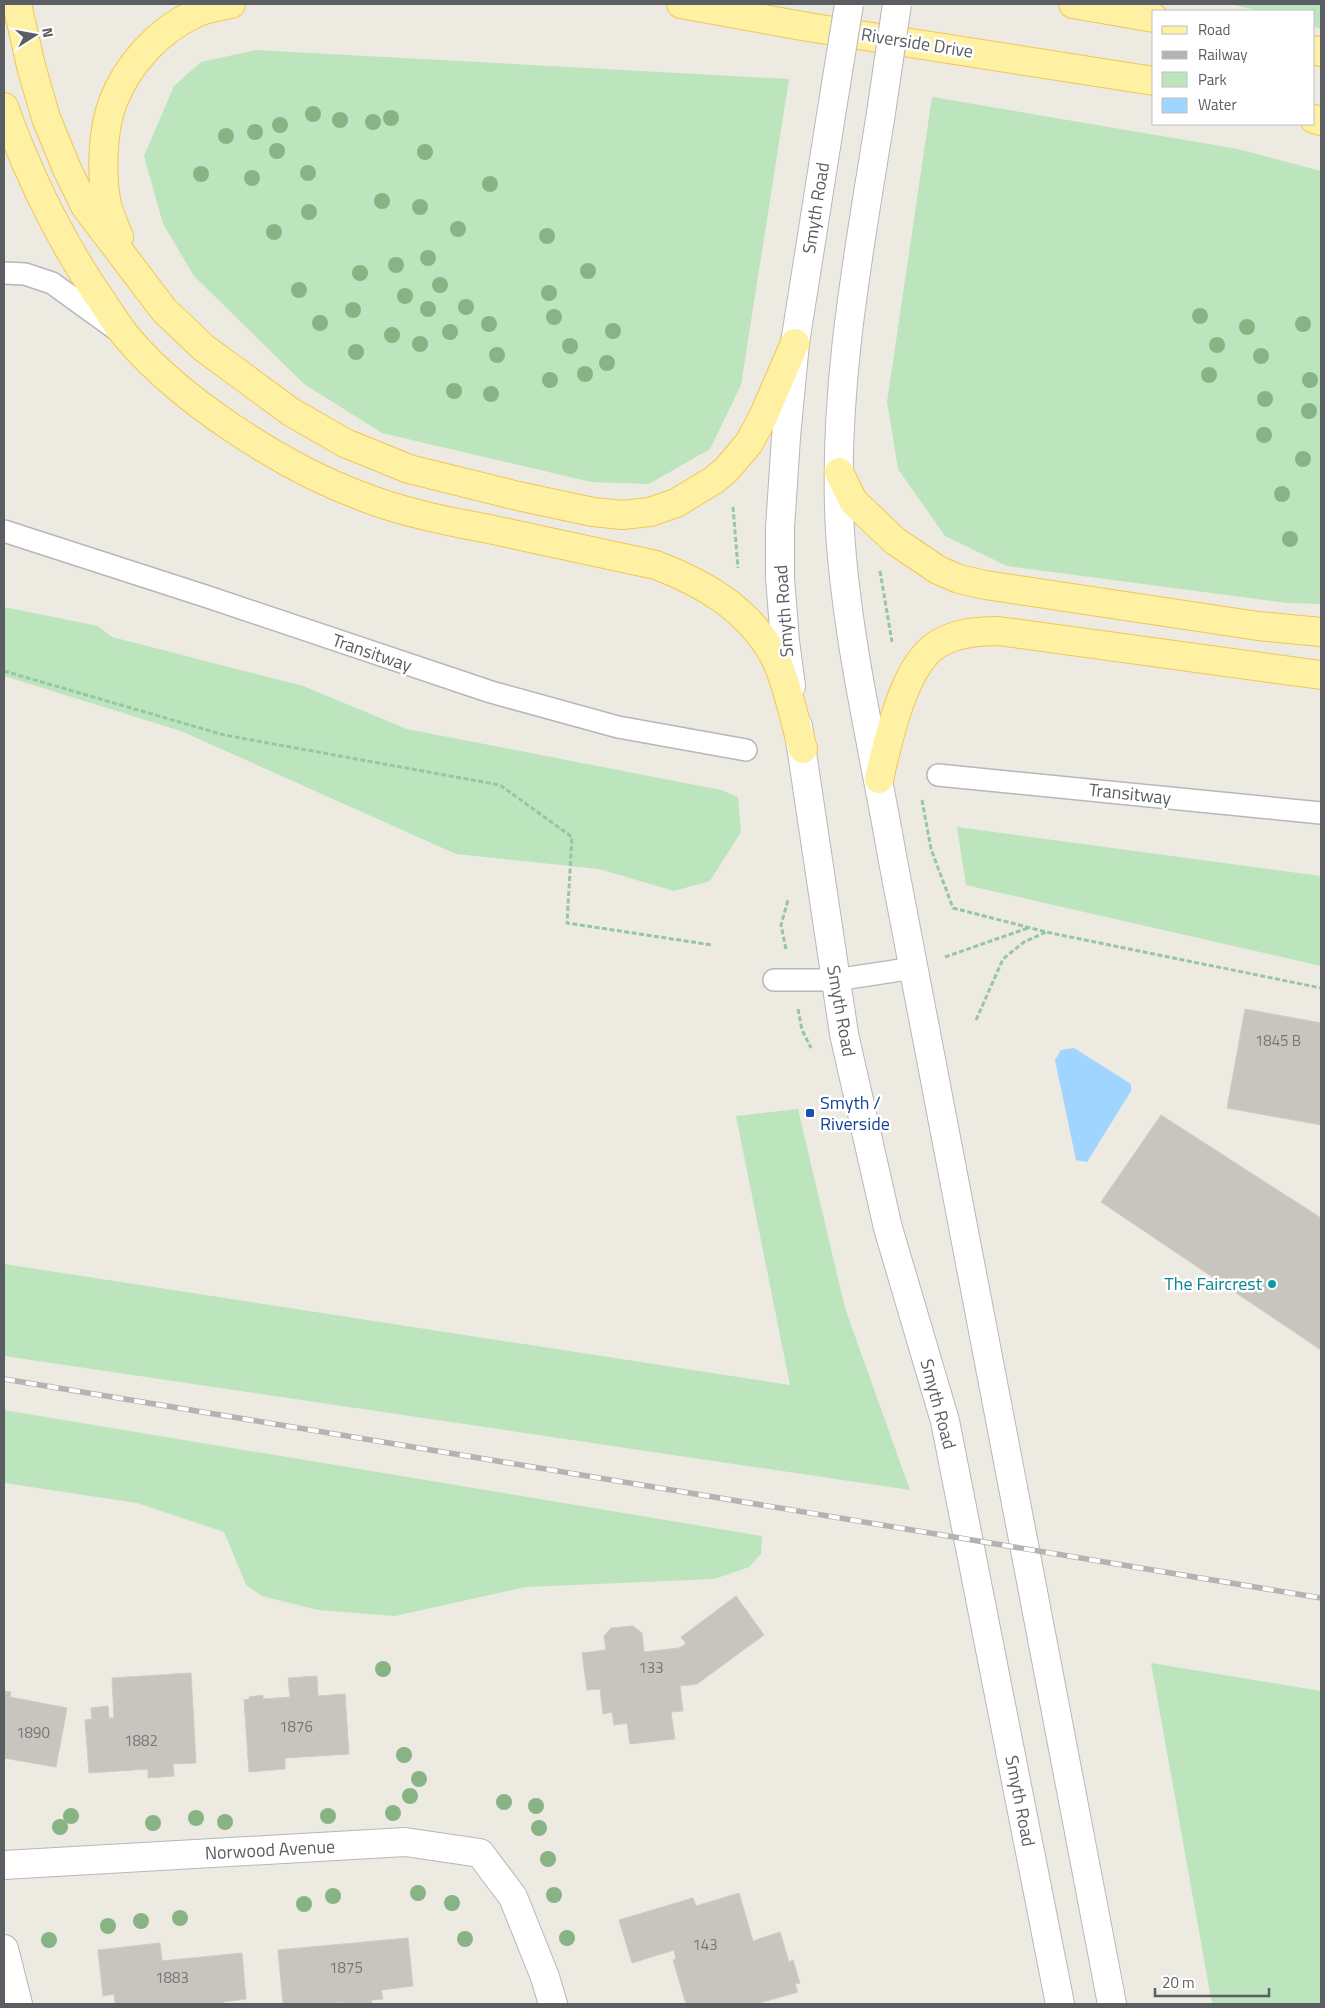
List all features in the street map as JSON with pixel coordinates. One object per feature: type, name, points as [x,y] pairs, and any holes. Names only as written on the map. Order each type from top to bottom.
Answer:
[{"type":"main road","points":[[17,4],[31,66],[46,118],[66,169],[85,206],[164,310],[204,348],[290,412],[345,443],[409,469],[518,496],[592,512],[622,515],[650,512],[676,503],[714,480],[727,469],[749,443],[763,417],[795,343]]},
{"type":"main road","points":[[128,262],[108,205],[104,172],[105,138],[112,104],[126,75],[147,49],[169,28],[195,13],[231,4]]},
{"type":"main road","name":"Riverside Drive","points":[[680,4],[808,27],[1152,81]]},
{"type":"main road","name":"Smyth Road","points":[[849,4],[795,343],[781,519],[780,578],[785,641],[803,749],[844,1034],[888,1228],[945,1421],[1060,2004]]},
{"type":"main road","points":[[897,4],[848,328],[839,419],[840,531],[862,694],[1112,2004]]},
{"type":"main road","points":[[1073,4],[1152,18]]},
{"type":"main road","points":[[4,107],[37,190],[88,282],[126,336],[164,374],[213,414],[282,458],[361,497],[448,521],[656,565],[682,575],[707,588],[741,614],[752,625],[773,654],[803,749]]},
{"type":"main road","points":[[839,472],[852,501],[895,541],[938,570],[959,579],[985,585],[1258,626],[1321,632]]},
{"type":"main road","points":[[879,779],[895,712],[919,662],[937,644],[956,636],[976,632],[998,631],[1321,675]]},
{"type":"main road","name":"Norwood Avenue","points":[[4,1865],[405,1842],[480,1853],[513,1896],[545,1977],[553,2004]]},
{"type":"main road","points":[[4,1949],[18,2004]]},
{"type":"lane","points":[[4,272],[25,274],[52,283],[126,336]]},
{"type":"lane","name":"Transitway","points":[[4,531],[491,692],[618,727],[746,750]]},
{"type":"lane","name":"Transitway","points":[[938,775],[1321,813]]},
{"type":"lane","points":[[774,980],[835,980],[914,968]]},
{"type":"path","points":[[733,505],[738,572]]},
{"type":"path","points":[[879,566],[894,650]]},
{"type":"path","points":[[4,671],[224,735],[500,786],[572,837],[567,923],[712,945]]},
{"type":"path","points":[[920,793],[931,849],[953,908],[1046,932],[1321,988]]},
{"type":"path","points":[[914,968],[1029,927]]},
{"type":"path","points":[[976,1020],[1003,959],[1024,942],[1046,932]]},
{"type":"green space","points":[[1230,4],[1321,4],[1321,29],[1315,27],[1315,10],[1256,10]]},
{"type":"green space","points":[[256,50],[789,79],[741,385],[710,449],[649,484],[591,482],[382,433],[304,384],[194,276],[163,224],[144,156],[174,86],[201,62]]},
{"type":"green space","points":[[932,97],[1238,149],[1321,171],[1321,604],[1288,603],[1007,566],[945,536],[898,469],[887,402]]},
{"type":"green space","points":[[4,607],[98,626],[112,637],[303,686],[407,729],[721,790],[738,797],[741,832],[710,881],[674,891],[599,869],[456,854],[181,731],[4,676]]},
{"type":"green space","points":[[957,827],[1321,876],[1321,966],[966,885]]},
{"type":"green space","points":[[798,1109],[845,1308],[910,1490],[4,1356],[4,1264],[790,1385],[736,1116]]},
{"type":"green space","points":[[4,1410],[762,1536],[761,1554],[749,1567],[714,1579],[526,1587],[395,1616],[318,1610],[262,1596],[246,1585],[224,1532],[137,1503],[4,1483]]},
{"type":"green space","points":[[1151,1663],[1321,1691],[1321,2004],[1212,2004]]},
{"type":"water","points":[[1074,1048],[1131,1084],[1131,1091],[1087,1162],[1076,1160],[1055,1060],[1061,1050]]},
{"type":"building","points":[[1245,1009],[1321,1023],[1321,1125],[1227,1108]]},
{"type":"building","name":"The Faircrest","points":[[1161,1115],[1321,1218],[1321,1350],[1101,1202]]},
{"type":"building","points":[[736,1596],[764,1635],[697,1684],[680,1686],[683,1711],[671,1712],[675,1739],[630,1744],[627,1723],[614,1725],[612,1712],[603,1714],[600,1689],[587,1690],[582,1653],[606,1650],[604,1636],[611,1628],[633,1626],[642,1633],[644,1652],[679,1648],[686,1644],[681,1637]]},
{"type":"building","points":[[191,1673],[196,1763],[173,1764],[174,1776],[148,1778],[148,1769],[89,1773],[85,1720],[92,1719],[91,1708],[108,1706],[109,1718],[114,1718],[112,1678]]},
{"type":"building","points":[[317,1676],[318,1696],[345,1694],[349,1754],[285,1758],[285,1769],[249,1772],[244,1700],[249,1699],[249,1697],[263,1695],[263,1699],[290,1697],[288,1678]]},
{"type":"building","points":[[4,1691],[11,1692],[10,1697],[67,1708],[56,1767],[4,1758]]},
{"type":"building","points":[[739,1893],[753,1941],[780,1932],[789,1962],[793,1960],[800,1983],[795,1984],[798,1992],[756,2004],[686,2004],[673,1960],[676,1959],[674,1950],[632,1963],[619,1920],[693,1898],[696,1906]]},
{"type":"building","points":[[408,1938],[413,1986],[381,1990],[383,1999],[371,2000],[372,2004],[346,2004],[345,2002],[283,2004],[278,1950]]},
{"type":"building","points":[[160,1943],[162,1961],[242,1953],[246,1999],[223,2002],[224,2004],[115,2004],[114,1994],[103,1996],[98,1950]]},
{"type":"railway","points":[[4,1379],[1321,1598]]},
{"type":"place","name":"Smyth / Riverside","points":[[810,1113]]},
{"type":"place","name":"The Faircrest","points":[[1272,1284]]}]
